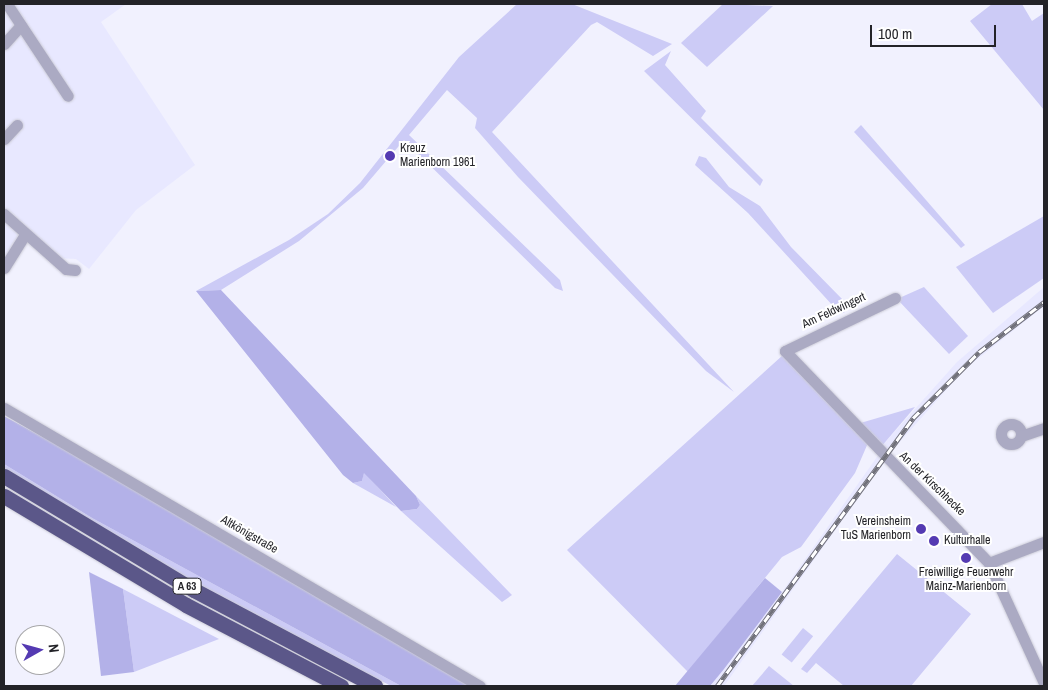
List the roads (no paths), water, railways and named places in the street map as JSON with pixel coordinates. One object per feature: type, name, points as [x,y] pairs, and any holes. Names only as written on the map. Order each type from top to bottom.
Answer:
[{"type":"highway","name":"A 63","points":[[4,476],[194,590],[375,686]]},
{"type":"highway","name":"A 63","points":[[4,496],[178,600],[341,686]]},
{"type":"street","points":[[7,4],[68,96]]},
{"type":"street","points":[[4,44],[21,25]]},
{"type":"street","points":[[4,139],[17,124]]},
{"type":"street","points":[[4,214],[66,269],[75,270]]},
{"type":"street","points":[[4,268],[25,234]]},
{"type":"street","name":"Am Feldwingert","points":[[785,351],[895,298]]},
{"type":"street","name":"An der Kirschhecke","points":[[785,351],[989,563],[1044,683]]},
{"type":"street","name":"Altkönigstraße","points":[[4,408],[480,686]]},
{"type":"street","points":[[1021,436],[1044,428]]},
{"type":"street","points":[[989,563],[1044,542]]},
{"type":"railway","points":[[717,686],[913,418],[979,352],[1044,302]]},
{"type":"place","name":"Kreuz Marienborn 1961","points":[[390,156]]},
{"type":"place","name":"Vereinsheim TuS Marienborn","points":[[921,529]]},
{"type":"place","name":"Kulturhalle","points":[[934,541]]},
{"type":"place","name":"Freiwillige Feuerwehr Mainz-Marienborn","points":[[966,558]]}]
